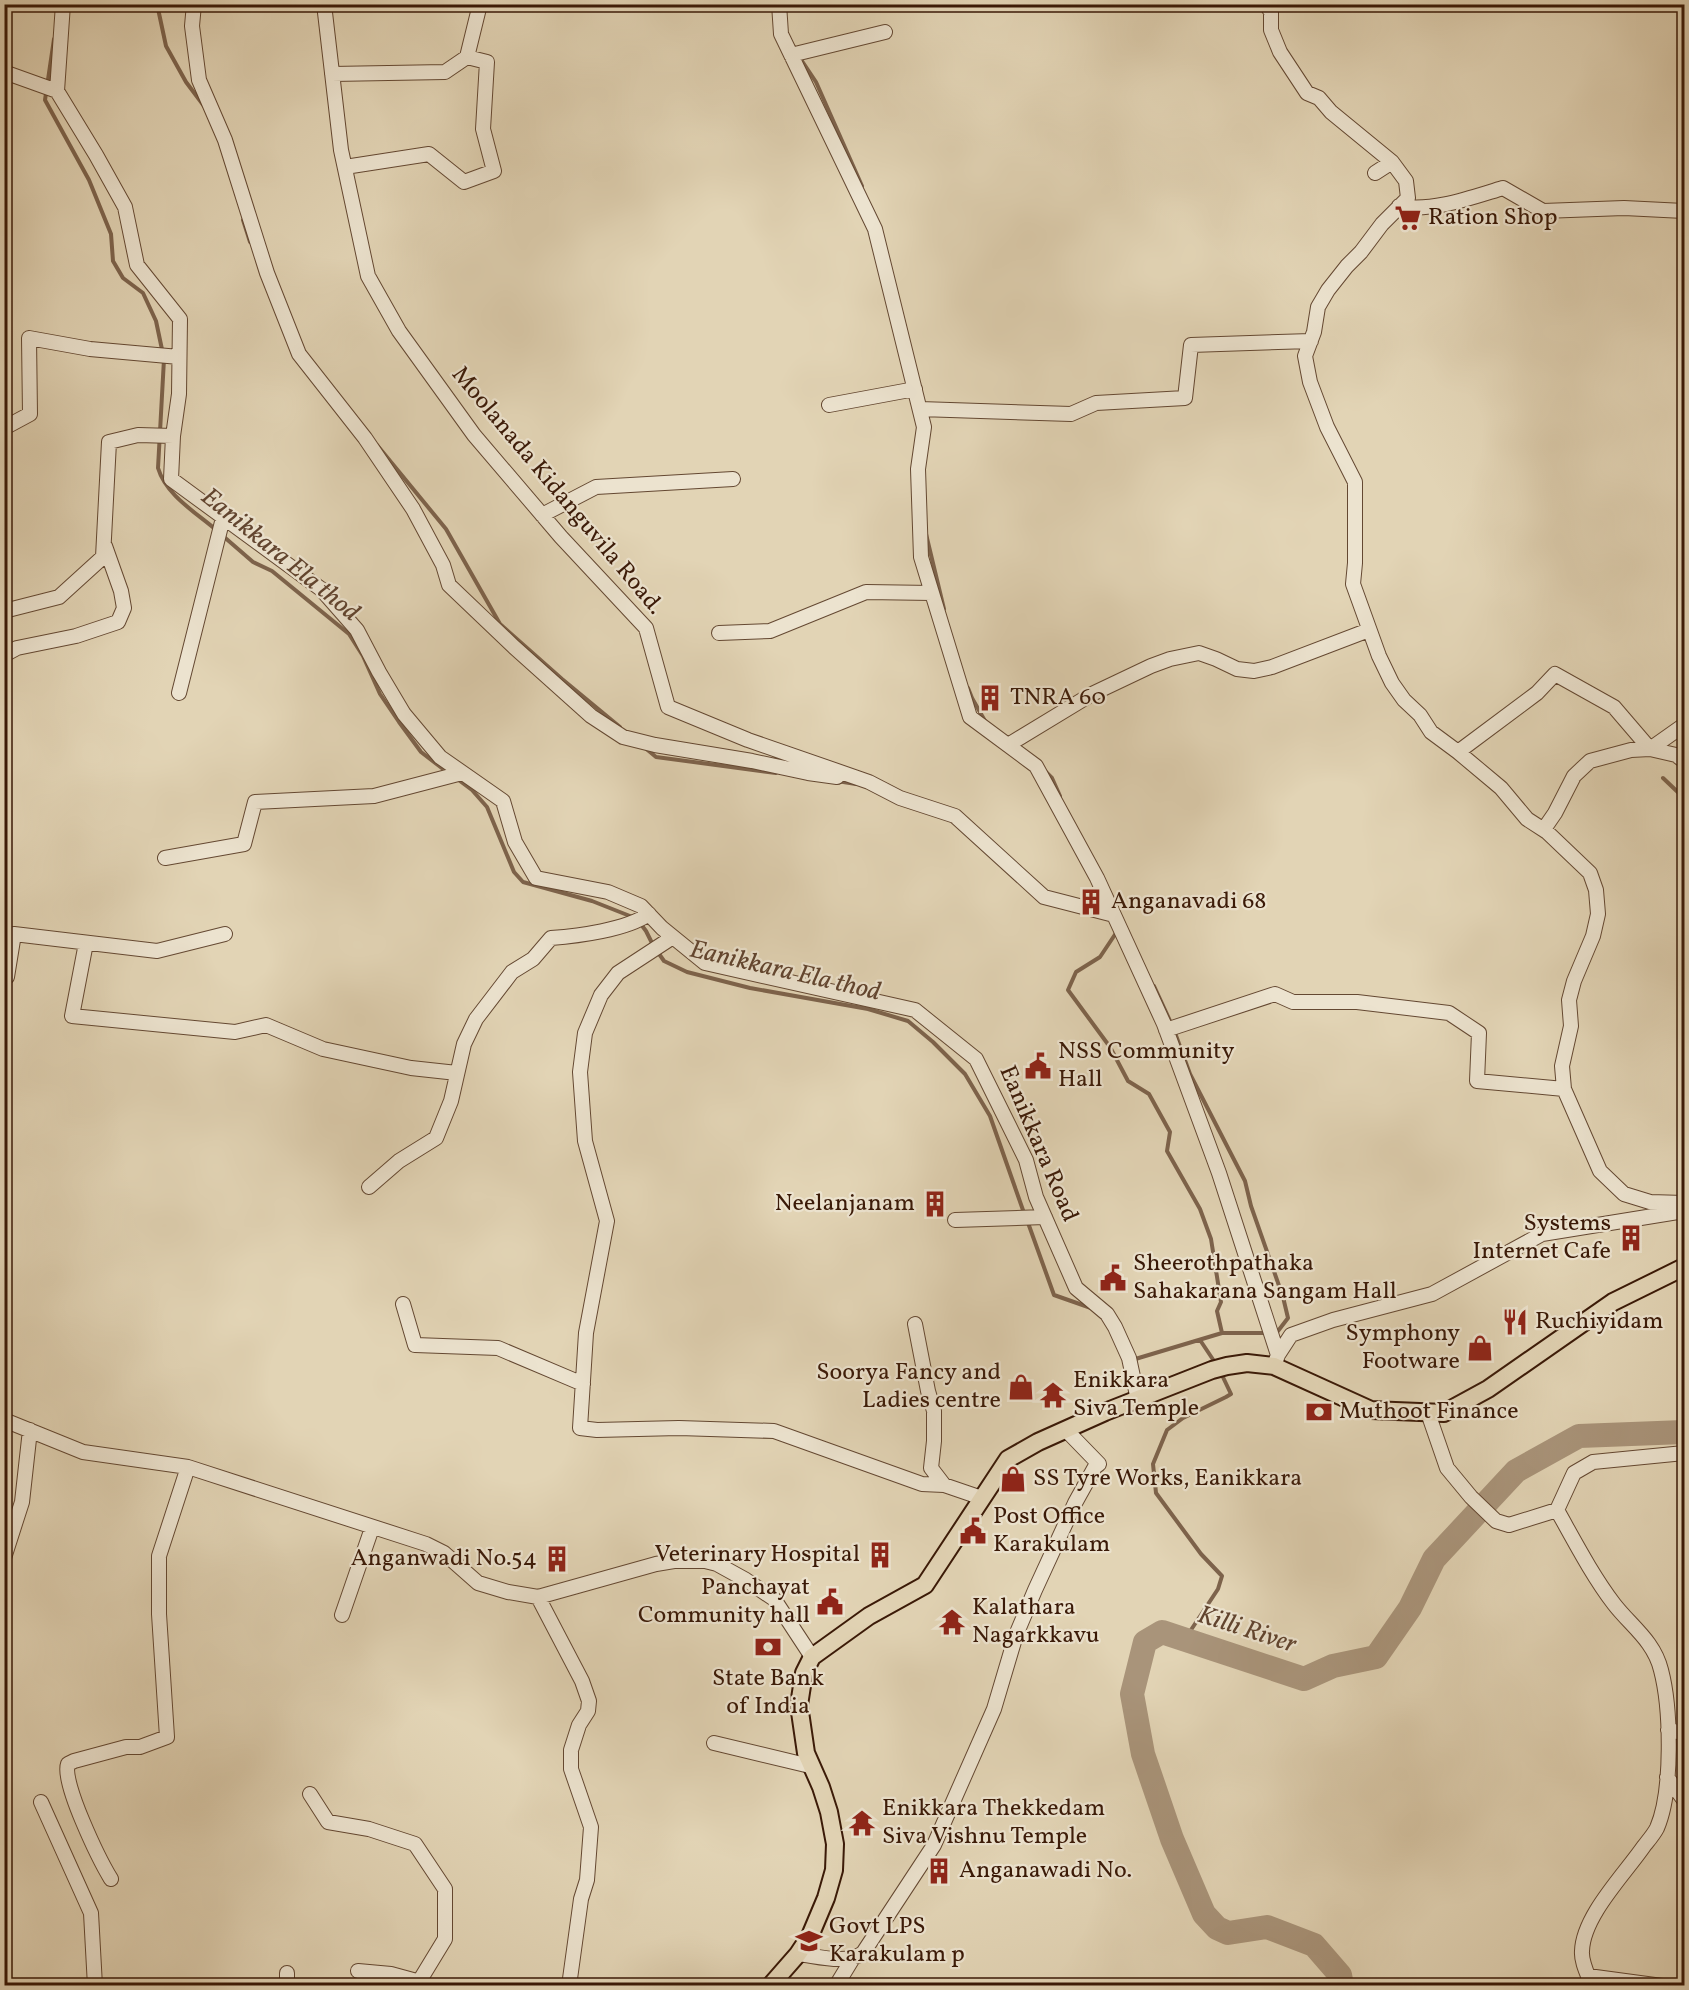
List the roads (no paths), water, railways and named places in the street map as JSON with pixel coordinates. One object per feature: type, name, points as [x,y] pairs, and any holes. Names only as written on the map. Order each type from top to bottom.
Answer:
[{"type":"main road","points":[[770,1986],[798,1954],[810,1936],[826,1898],[834,1870],[835,1844],[829,1812],[806,1753],[799,1705],[804,1673],[812,1657],[869,1616],[926,1585],[1008,1459],[1038,1442],[1105,1412],[1220,1368],[1247,1363],[1276,1361],[1371,1410],[1444,1413],[1488,1389],[1613,1302],[1684,1267]]},
{"type":"street","points":[[4,72],[50,89],[63,4]]},
{"type":"street","points":[[194,4],[192,26],[199,80],[225,140],[267,273],[299,354],[365,438],[413,509],[443,565],[449,585],[591,716],[623,737],[808,773],[869,782]]},
{"type":"street","name":"Moolanada Kidanguvila Road.","points":[[324,4],[345,167],[368,276],[399,331],[474,435],[542,515],[646,628],[668,707],[748,740],[869,782],[900,798],[955,816],[1044,897],[1116,920]]},
{"type":"street","points":[[332,74],[445,72],[467,57],[480,4]]},
{"type":"street","points":[[779,4],[781,34],[875,229],[924,427],[918,469],[921,557],[970,717],[1036,766],[1097,878],[1166,1030],[1219,1173],[1274,1341],[1276,1361]]},
{"type":"street","points":[[1266,4],[1271,12],[1271,30],[1280,52],[1307,93],[1319,98],[1331,112],[1392,162],[1406,181],[1408,198],[1382,224],[1347,266],[1318,307],[1311,341],[1305,356],[1310,382],[1327,427],[1355,482],[1353,584],[1369,630],[1392,683],[1404,700],[1420,715],[1431,732],[1501,788],[1527,819],[1544,829],[1590,873],[1596,890],[1598,914],[1593,936],[1569,1000],[1571,1026],[1562,1066],[1564,1089],[1600,1171],[1624,1194],[1650,1202],[1684,1203]]},
{"type":"street","points":[[791,55],[885,32]]},
{"type":"street","points":[[345,167],[429,154],[465,182],[494,171],[483,129],[488,62],[467,57]]},
{"type":"street","name":"Eanikkara Road","points":[[50,89],[96,155],[125,207],[137,265],[180,319],[179,394],[164,435],[171,479],[321,589],[357,630],[404,714],[440,757],[503,801],[515,842],[536,878],[608,892],[641,906],[668,940],[705,963],[915,1010],[976,1059],[1026,1160],[1036,1197],[1076,1288],[1107,1314],[1115,1326],[1131,1365],[1138,1400]]},
{"type":"street","points":[[1374,173],[1392,162]]},
{"type":"street","points":[[1399,206],[1415,209],[1461,201],[1503,188],[1543,211],[1624,207],[1684,211]]},
{"type":"street","points":[[4,428],[30,414],[29,338],[90,349],[179,357]]},
{"type":"street","points":[[920,409],[1071,414],[1096,404],[1185,398],[1191,345],[1311,341]]},
{"type":"street","points":[[829,405],[915,389]]},
{"type":"street","points":[[4,612],[59,597],[103,557],[109,442],[138,435],[164,435]]},
{"type":"street","points":[[542,515],[596,487],[733,479]]},
{"type":"street","points":[[179,693],[223,518]]},
{"type":"street","points":[[4,654],[17,648],[76,636],[118,622],[124,608],[121,591],[104,543]]},
{"type":"street","points":[[719,633],[770,631],[866,592],[932,593]]},
{"type":"street","points":[[1008,745],[1092,694],[1170,659],[1199,652],[1237,669],[1254,671],[1272,667],[1369,630]]},
{"type":"street","points":[[1458,752],[1537,693],[1555,674],[1614,707],[1650,749]]},
{"type":"street","points":[[1650,749],[1684,725]]},
{"type":"street","points":[[1544,829],[1574,776],[1590,760],[1631,750],[1650,749],[1676,755],[1684,761]]},
{"type":"street","points":[[165,858],[244,844],[255,802],[374,796],[462,773]]},
{"type":"street","points":[[369,1187],[399,1161],[436,1138],[451,1101],[464,1044],[476,1019],[512,972],[533,959],[551,938],[572,937],[608,929],[641,919],[648,914]]},
{"type":"street","points":[[4,977],[7,977],[14,934],[157,951],[225,934]]},
{"type":"street","points":[[668,940],[618,973],[602,995],[585,1033],[580,1072],[585,1141],[608,1221],[586,1333],[580,1428],[584,1430],[679,1428],[774,1431],[922,1484],[944,1485],[982,1498]]},
{"type":"street","points":[[86,943],[72,1016],[235,1032],[266,1025],[322,1049],[411,1068],[457,1072]]},
{"type":"street","points":[[1166,1030],[1275,994],[1293,1002],[1357,1002],[1449,1013],[1479,1033],[1477,1080],[1564,1089]]},
{"type":"street","points":[[1276,1361],[1291,1335],[1333,1320],[1432,1294],[1542,1234],[1684,1211]]},
{"type":"street","points":[[955,1220],[1045,1217]]},
{"type":"street","points":[[403,1304],[414,1345],[498,1348],[583,1384]]},
{"type":"street","points":[[915,1324],[934,1411],[931,1467],[944,1485]]},
{"type":"street","points":[[1428,1413],[1447,1468],[1486,1513],[1496,1521],[1509,1525],[1557,1510],[1574,1473],[1593,1462],[1684,1453]]},
{"type":"street","points":[[4,1420],[83,1452],[188,1467],[426,1544],[444,1553],[478,1583],[508,1592],[538,1598],[656,1564],[674,1561],[705,1561],[717,1564],[774,1599],[812,1657]]},
{"type":"street","points":[[4,1558],[22,1502],[30,1430]]},
{"type":"street","points":[[798,1954],[845,1959],[863,1953],[934,1845],[994,1709],[1016,1635],[1035,1590],[1075,1503],[1095,1467],[1099,1464],[1066,1430]]},
{"type":"street","points":[[111,1879],[100,1860],[74,1800],[66,1769],[68,1764],[74,1761],[126,1747],[140,1747],[166,1737],[159,1614],[159,1556],[188,1467]]},
{"type":"street","points":[[1557,1510],[1585,1561],[1614,1604],[1650,1643],[1661,1668],[1666,1695],[1668,1730],[1665,1795],[1656,1828],[1592,1917],[1587,1926],[1582,1950],[1590,1981],[1662,1986]]},
{"type":"street","points":[[342,1615],[372,1528]]},
{"type":"street","points":[[538,1598],[582,1680],[589,1701],[588,1711],[579,1725],[571,1750],[571,1769],[591,1827],[587,1881],[581,1899],[569,1986]]},
{"type":"street","points":[[1668,1730],[1684,1732]]},
{"type":"street","points":[[714,1743],[810,1766]]},
{"type":"street","points":[[1667,1777],[1684,1800]]},
{"type":"street","points":[[310,1794],[328,1822],[369,1829],[415,1844],[445,1889],[445,1939],[417,1985],[413,1980],[391,1974],[358,1971]]},
{"type":"street","points":[[40,1802],[91,1913],[94,1986]]},
{"type":"street","points":[[837,1986],[853,1958]]},
{"type":"waterway","points":[[157,4],[166,46],[186,82],[204,106]]},
{"type":"waterway","name":"Eanikkara Ela thod","points":[[54,39],[45,100],[89,180],[111,234],[113,261],[123,278],[143,293],[156,321],[164,359],[158,468],[167,487],[174,495],[215,529]]},
{"type":"waterway","points":[[798,55],[816,82],[862,186]]},
{"type":"waterway","points":[[243,220],[250,242]]},
{"type":"waterway","points":[[377,445],[446,529],[500,624],[620,727]]},
{"type":"waterway","points":[[926,534],[944,609]]},
{"type":"waterway","name":"Eanikkara Ela thod","points":[[223,536],[253,562],[272,571],[349,634],[363,656],[380,694],[399,722],[421,752],[447,772]]},
{"type":"waterway","points":[[968,688],[985,721]]},
{"type":"waterway","points":[[644,747],[656,757],[776,773]]},
{"type":"waterway","points":[[1046,772],[1052,778],[1060,796]]},
{"type":"waterway","name":"Eanikkara Ela thod","points":[[456,778],[472,790],[487,807],[514,872],[523,882],[592,901],[635,918]]},
{"type":"waterway","points":[[1663,778],[1684,798]]},
{"type":"waterway","points":[[837,781],[856,784]]},
{"type":"waterway","name":"Eanikkara Ela thod","points":[[640,923],[653,945]]},
{"type":"waterway","points":[[1116,929],[1116,933],[1100,957],[1076,972],[1068,990],[1110,1047],[1128,1081],[1149,1094],[1170,1132],[1167,1151],[1200,1209],[1211,1239],[1221,1302],[1217,1311],[1222,1333],[1132,1360]]},
{"type":"waterway","name":"Eanikkara Ela thod","points":[[657,951],[664,961],[687,972],[750,988],[868,1009],[908,1021],[965,1074],[990,1116],[1024,1213]]},
{"type":"waterway","points":[[1154,986],[1171,1023]]},
{"type":"waterway","points":[[1174,1030],[1190,1074],[1245,1181],[1288,1318],[1278,1331],[1274,1332]]},
{"type":"waterway","name":"Eanikkara Ela thod","points":[[1027,1220],[1054,1295],[1091,1308]]},
{"type":"waterway","points":[[1222,1333],[1266,1333]]},
{"type":"waterway","points":[[1200,1340],[1216,1364]]},
{"type":"waterway","points":[[1185,1639],[1218,1589],[1222,1576],[1201,1554],[1156,1493],[1153,1464],[1167,1430],[1183,1418],[1231,1394],[1221,1373]]},
{"type":"waterway","name":"Killi River","points":[[1342,1986],[1340,1975],[1314,1945],[1267,1927],[1228,1933],[1217,1928],[1204,1914],[1172,1839],[1143,1754],[1132,1694],[1145,1642],[1162,1632],[1304,1679],[1333,1666],[1376,1657],[1410,1608],[1434,1559],[1516,1471],[1579,1436],[1684,1432]]},
{"type":"place","name":"Ration Shop","points":[[1408,218]]},
{"type":"place","name":"TNRA 60","points":[[990,698]]},
{"type":"place","name":"Anganavadi 68","points":[[1091,902]]},
{"type":"place","name":"NSS Community Hall","points":[[1038,1066]]},
{"type":"place","name":"Neelanjanam","points":[[935,1204]]},
{"type":"place","name":"Systems Internet Cafe","points":[[1631,1238]]},
{"type":"place","name":"Sheerothpathaka Sahakarana Sangam Hall","points":[[1113,1278]]},
{"type":"place","name":"Ruchiyidam","points":[[1515,1322]]},
{"type":"place","name":"Symphony Footware","points":[[1480,1348]]},
{"type":"place","name":"Soorya Fancy and Ladies centre","points":[[1021,1387]]},
{"type":"place","name":"Enikkara Siva Temple","points":[[1053,1395]]},
{"type":"place","name":"Muthoot Finance","points":[[1319,1412]]},
{"type":"place","name":"SS Tyre Works, Eanikkara","points":[[1013,1479]]},
{"type":"place","name":"Post Office Karakulam","points":[[973,1531]]},
{"type":"place","name":"Veterinary Hospital","points":[[880,1555]]},
{"type":"place","name":"Anganwadi No.54","points":[[557,1559]]},
{"type":"place","name":"Panchayat Community hall","points":[[830,1602]]},
{"type":"place","name":"Kalathara Nagarkkavu","points":[[952,1622]]},
{"type":"place","name":"State Bank of India","points":[[768,1647]]},
{"type":"place","name":"Enikkara Thekkedam Siva Vishnu Temple","points":[[862,1823]]},
{"type":"place","name":"Anganawadi No.","points":[[939,1871]]},
{"type":"place","name":"Govt LPS Karakulam p","points":[[809,1941]]}]
